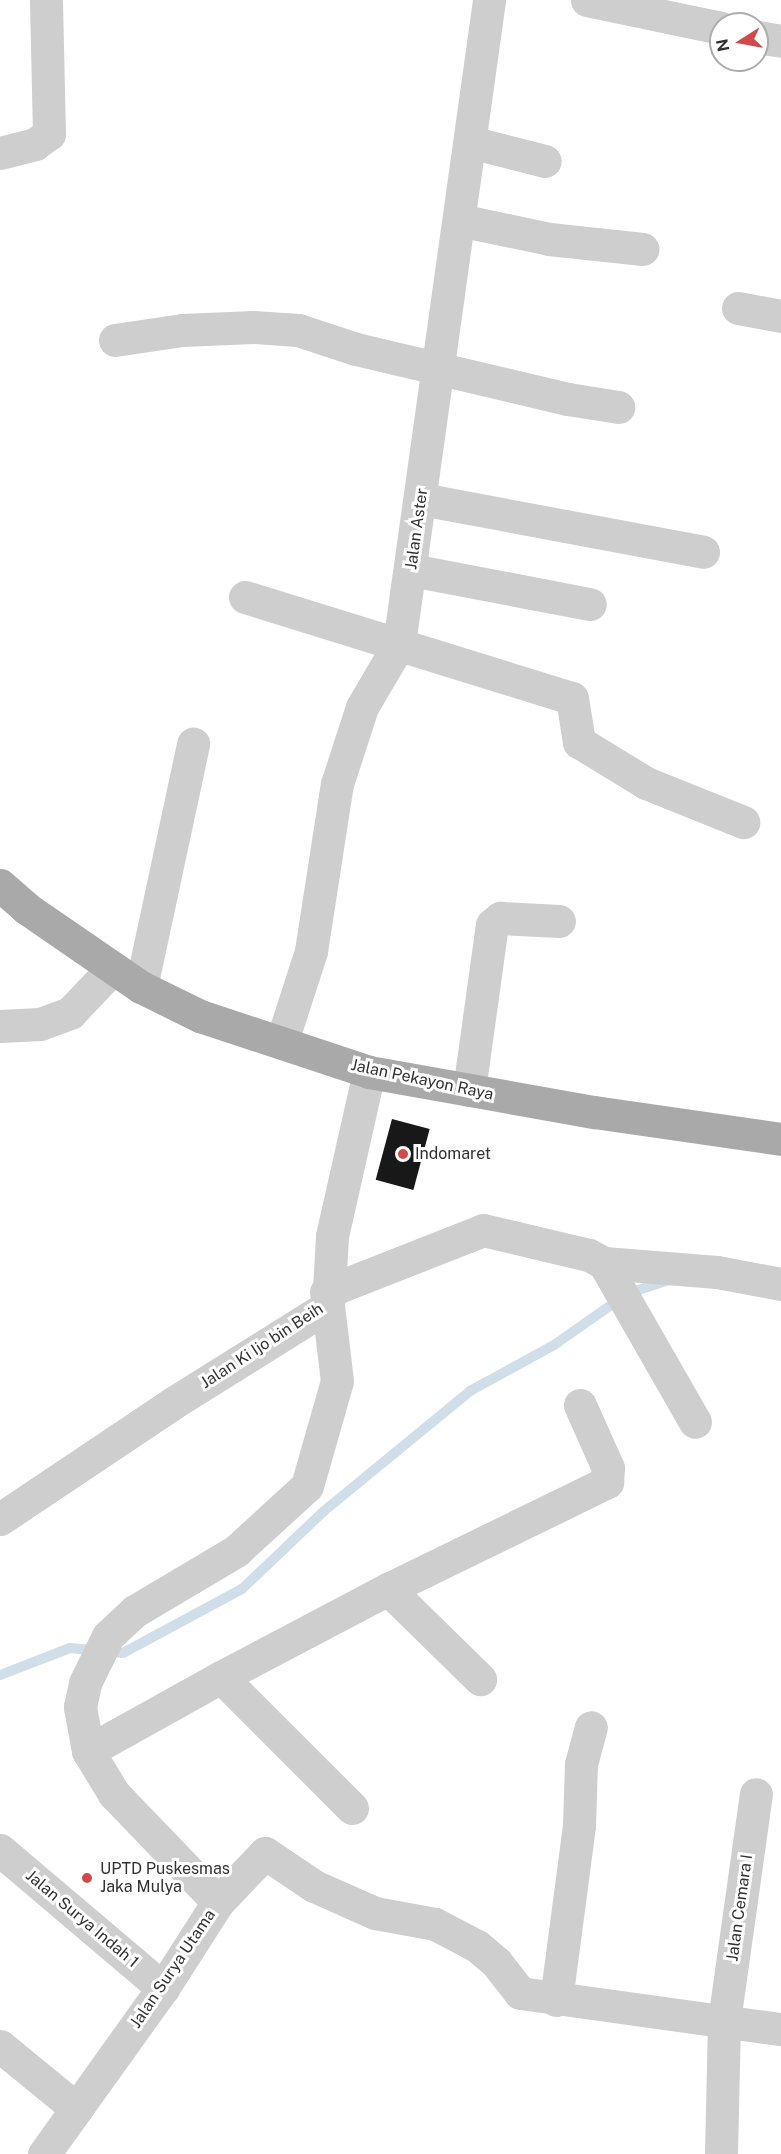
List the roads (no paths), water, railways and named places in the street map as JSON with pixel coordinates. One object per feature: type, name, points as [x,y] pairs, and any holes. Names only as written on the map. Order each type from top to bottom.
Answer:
[{"type":"main road","name":"Jalan Pekayon Raya","points":[[0,885],[26,908],[141,987],[200,1016],[282,1041],[369,1072],[469,1090],[781,1138]]},
{"type":"street","points":[[0,153],[35,144],[49,134],[46,0]]},
{"type":"street","name":"Jalan Aster","points":[[282,1041],[311,951],[337,784],[362,707],[399,644],[440,367],[489,0]]},
{"type":"street","points":[[587,0],[708,17]]},
{"type":"street","points":[[470,142],[545,161]]},
{"type":"street","points":[[459,220],[549,239],[642,249]]},
{"type":"street","points":[[738,308],[781,316]]},
{"type":"street","points":[[115,340],[182,330],[254,327],[298,330],[356,349],[568,399],[618,407]]},
{"type":"street","points":[[421,499],[703,552]]},
{"type":"street","points":[[411,570],[590,604]]},
{"type":"street","points":[[245,597],[572,698],[579,742],[646,783],[743,822]]},
{"type":"street","points":[[141,987],[194,744]]},
{"type":"street","points":[[469,1090],[492,924],[500,918],[559,921]]},
{"type":"street","points":[[0,1026],[40,1024],[70,1013],[112,969]]},
{"type":"street","name":"Jalan Ki Ijo bin Beih","points":[[0,1519],[327,1299],[332,1236],[369,1072]]},
{"type":"street","points":[[327,1299],[483,1230],[589,1255],[604,1263],[717,1272],[781,1284]]},
{"type":"street","points":[[604,1263],[695,1422]]},
{"type":"street","name":"Jalan Surya Utama","points":[[44,2154],[163,1988],[218,1902],[114,1794],[88,1752],[80,1707],[85,1683],[108,1636],[135,1611],[236,1551],[307,1486],[337,1381],[327,1299]]},
{"type":"street","points":[[88,1752],[221,1677],[388,1589],[607,1482],[608,1468],[580,1405]]},
{"type":"street","points":[[388,1589],[480,1679]]},
{"type":"street","points":[[221,1677],[352,1808]]},
{"type":"street","points":[[556,2000],[579,1826],[581,1764],[591,1727]]},
{"type":"street","name":"Jalan Cemara I","points":[[721,2154],[724,2021],[756,1794]]},
{"type":"street","name":"Jalan Surya Indah 1","points":[[0,1850],[163,1988]]},
{"type":"street","points":[[218,1902],[265,1853],[314,1886],[375,1913],[435,1924],[477,1946],[496,1962],[520,1993],[556,2000],[781,2029]]},
{"type":"street","points":[[0,2046],[77,2109]]},
{"type":"waterway","points":[[635,1291],[668,1280]]},
{"type":"waterway","points":[[0,1675],[70,1648],[123,1653],[242,1589],[324,1511],[470,1391],[554,1345],[614,1303]]},
{"type":"place","name":"Indomaret","points":[[403,1154]]},
{"type":"place","name":"UPTD Puskesmas Jaka Mulya","points":[[87,1878]]}]
